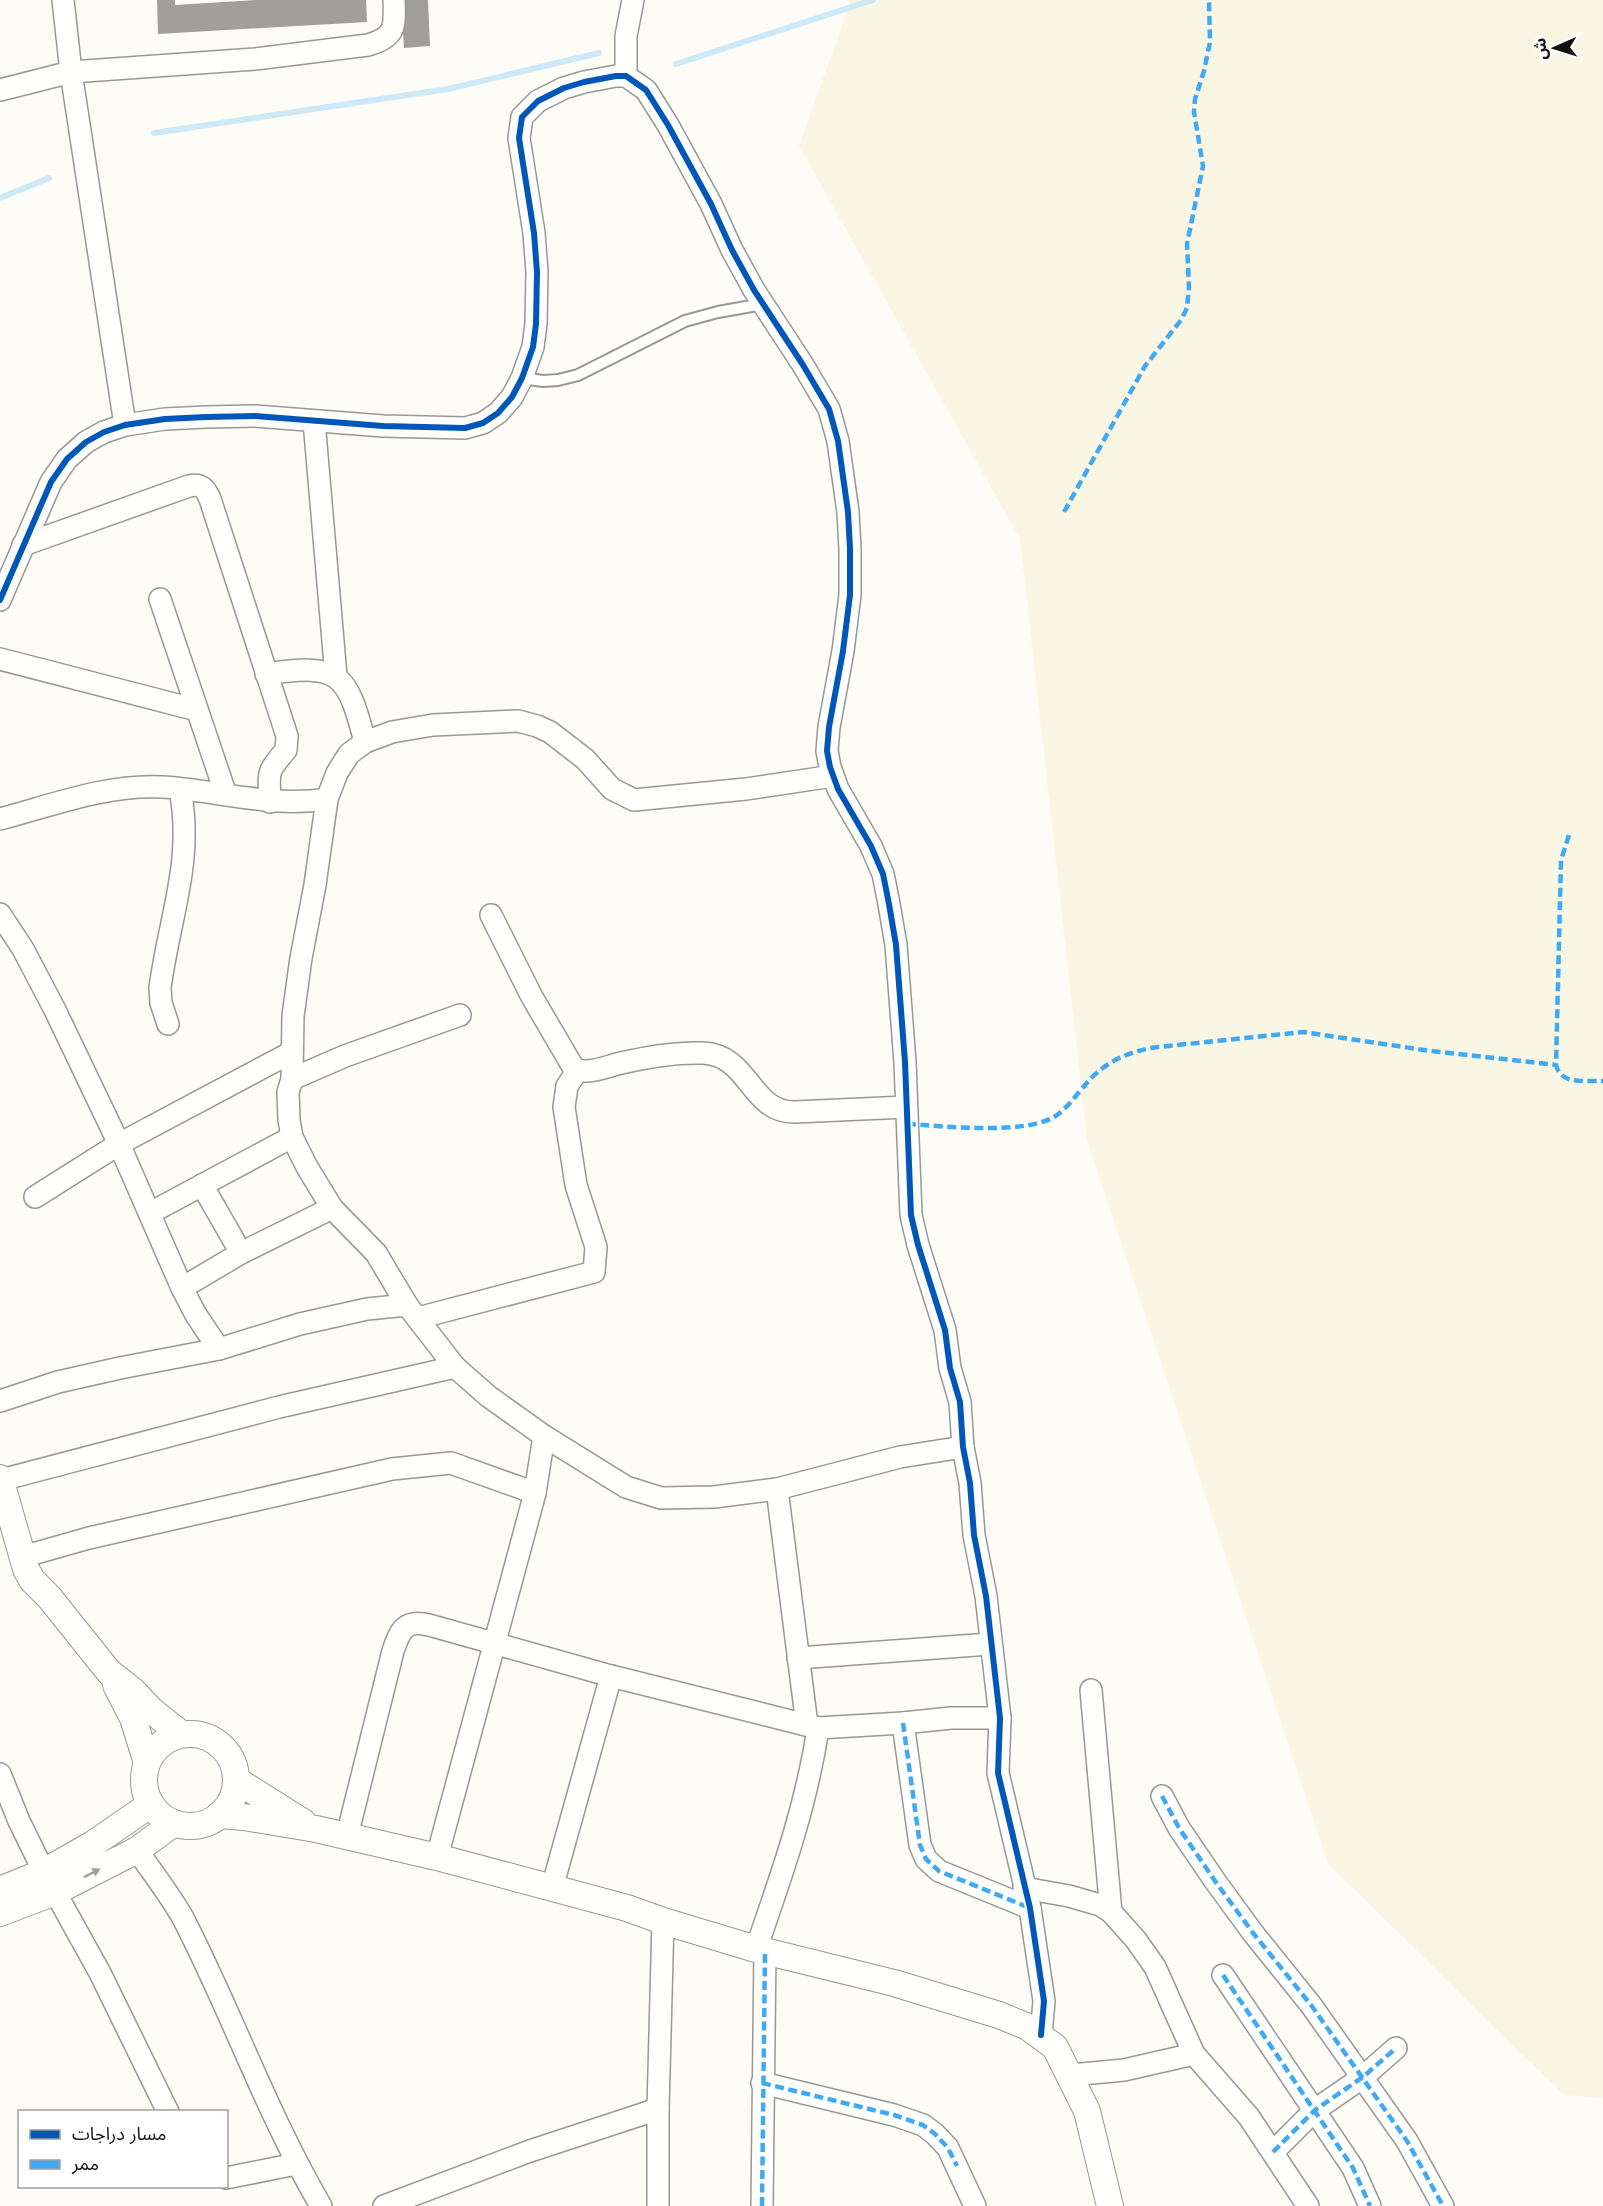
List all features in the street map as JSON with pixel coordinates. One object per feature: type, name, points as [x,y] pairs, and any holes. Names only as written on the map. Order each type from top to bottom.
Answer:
[{"type":"street","points":[[63,0],[71,72],[125,425]]},
{"type":"street","points":[[0,90],[71,72],[255,59],[368,45],[384,40],[393,30],[394,0]]},
{"type":"street","points":[[626,76],[626,36],[633,0]]},
{"type":"street","points":[[0,600],[51,482],[67,459],[86,442],[104,432],[125,425],[165,418],[255,416],[426,428],[465,428],[483,423],[498,412],[512,397],[522,378],[533,347],[537,272],[534,233],[519,138],[522,117],[537,101],[564,88],[606,77],[626,76],[646,90],[763,304],[829,409],[838,441],[850,549],[850,595],[827,751],[833,776],[883,874],[896,945],[905,1062],[910,1215],[945,1330],[950,1368],[960,1402],[974,1535],[986,1596],[1000,1718],[998,1773],[1027,1898],[1044,2001],[1041,2035]]},
{"type":"street","points":[[314,421],[336,676]]},
{"type":"street","points":[[23,545],[189,486],[200,485],[204,488],[210,499],[287,743],[286,750],[273,764],[270,772],[270,801]]},
{"type":"street","points":[[160,599],[226,795]]},
{"type":"street","points":[[0,659],[197,710]]},
{"type":"street","points":[[266,674],[315,670],[336,676],[350,695],[365,742]]},
{"type":"street","points":[[833,776],[736,790],[634,800],[612,789],[577,751],[550,732],[518,721],[433,725],[392,732],[365,742],[349,754],[337,773],[327,799],[297,986],[291,1052],[292,1079],[288,1092],[292,1137],[332,1208],[376,1253],[412,1311],[455,1367],[488,1396],[543,1436],[626,1487],[661,1498],[714,1497],[777,1489],[900,1457],[963,1447]]},
{"type":"street","points":[[0,819],[95,793],[128,787],[180,789],[270,801],[304,803],[327,799]]},
{"type":"street","points":[[168,1024],[161,1002],[160,988],[181,882],[185,821],[180,789]]},
{"type":"street","points":[[0,914],[40,980],[119,1144],[182,1288],[196,1315],[219,1349]]},
{"type":"street","points":[[491,915],[532,997],[573,1067],[578,1070],[597,1069],[652,1057],[715,1054],[728,1059],[766,1104],[779,1111],[906,1107]]},
{"type":"street","points":[[292,1079],[345,1056],[460,1015]]},
{"type":"street","points":[[35,1197],[119,1144],[291,1052]]},
{"type":"street","points":[[0,1401],[99,1373],[219,1349],[300,1324],[367,1310],[412,1311],[594,1272],[596,1247],[576,1185],[564,1107],[567,1086],[578,1070]]},
{"type":"street","points":[[150,1213],[292,1137]]},
{"type":"street","points":[[202,1185],[241,1253]]},
{"type":"street","points":[[182,1288],[241,1253],[332,1208]]},
{"type":"street","points":[[147,1763],[154,1751],[164,1742],[181,1734],[204,1736],[217,1743],[227,1753],[234,1766],[236,1780],[231,1799],[219,1815],[198,1825],[186,1826],[174,1823],[162,1816],[152,1804],[145,1784],[147,1763],[133,1718],[109,1672],[49,1597],[32,1580],[22,1557],[0,1479],[279,1407],[455,1367]]},
{"type":"street","points":[[437,1857],[535,1493],[543,1436]]},
{"type":"street","points":[[22,1557],[89,1538],[392,1469],[431,1463],[451,1462],[535,1493]]},
{"type":"street","points":[[762,2206],[761,1950],[810,1774],[812,1726],[798,1658],[777,1489]]},
{"type":"street","points":[[347,1836],[398,1637],[404,1628],[414,1623],[423,1623],[611,1676],[812,1726],[903,1723],[951,1718],[1000,1718]]},
{"type":"street","points":[[798,1658],[990,1644]]},
{"type":"street","points":[[109,1672],[181,1734]]},
{"type":"street","points":[[552,1888],[611,1676]]},
{"type":"street","points":[[1091,1690],[1112,1912]]},
{"type":"street","points":[[903,1723],[920,1845],[926,1859],[939,1871],[1027,1898],[1069,1896],[1100,1905],[1112,1912],[1155,1967],[1194,2054],[1249,2117],[1308,2206]]},
{"type":"street","points":[[0,1774],[19,1821],[49,1882],[100,1973],[167,2110]]},
{"type":"street","points":[[236,1780],[316,1829]]},
{"type":"street","points":[[1162,1796],[1179,1828],[1252,1933],[1311,2005],[1407,2141],[1443,2206]]},
{"type":"street","points":[[0,1913],[49,1882],[93,1844],[152,1804]]},
{"type":"street","points":[[219,1815],[316,1829],[437,1857],[627,1908],[761,1950],[941,1997],[999,2015],[1028,2027],[1055,2047],[1071,2075],[1087,2111],[1110,2206]]},
{"type":"street","points":[[0,1890],[49,1882],[137,1850],[174,1823]]},
{"type":"street","points":[[137,1850],[182,1916],[296,2163],[321,2206]]},
{"type":"street","points":[[658,2206],[657,2109],[663,1921]]},
{"type":"street","points":[[1223,1975],[1353,2168],[1370,2206]]},
{"type":"street","points":[[1273,2152],[1315,2110],[1363,2077],[1396,2048]]},
{"type":"street","points":[[1071,2075],[1124,2070],[1194,2054]]},
{"type":"street","points":[[762,2083],[894,2115],[923,2125],[936,2133],[948,2148],[975,2206]]},
{"type":"street","points":[[384,2206],[530,2151],[657,2109]]},
{"type":"street","points":[[228,2178],[296,2163]]},
{"type":"lane","points":[[522,378],[551,381],[578,375],[685,321],[763,304]]},
{"type":"shaded area","points":[[851,0],[1603,0],[1603,2098],[1563,2095],[1328,1863],[1087,1140],[1020,539],[799,146]]},
{"type":"building","points":[[157,0],[175,0],[175,5],[257,0],[366,0],[367,22],[158,34]]},
{"type":"building","points":[[401,0],[428,0],[430,46],[404,48]]},
{"type":"waterway","points":[[676,64],[873,0]]},
{"type":"waterway","points":[[154,133],[448,89],[599,53]]},
{"type":"waterway","points":[[0,198],[49,178]]},
{"type":"marked path","points":[[1064,512],[1145,366],[1181,320],[1187,308],[1189,288],[1187,244],[1203,166],[1194,112],[1195,99],[1210,42],[1209,0]]},
{"type":"marked path","points":[[1569,835],[1561,860],[1556,1065],[1559,1072],[1569,1079],[1603,1081]]},
{"type":"marked path","points":[[907,1124],[1004,1128],[1040,1123],[1063,1110],[1101,1069],[1128,1054],[1158,1047],[1303,1032],[1431,1051],[1556,1065]]},
{"type":"marked path","points":[[903,1723],[920,1845],[926,1859],[939,1871],[1030,1908]]},
{"type":"marked path","points":[[1162,1796],[1179,1828],[1215,1881],[1311,2005],[1407,2141],[1443,2206]]},
{"type":"marked path","points":[[762,2206],[765,1951]]},
{"type":"marked path","points":[[1223,1975],[1353,2168],[1370,2206]]},
{"type":"marked path","points":[[1273,2152],[1315,2110],[1363,2077],[1396,2048]]},
{"type":"marked path","points":[[762,2083],[894,2115],[923,2125],[948,2148],[957,2166]]},
{"type":"cycle path","points":[[0,600],[51,482],[67,459],[86,442],[104,432],[125,425],[165,419],[255,416],[383,426],[465,428],[483,423],[498,413],[512,397],[522,378],[533,347],[536,324],[537,272],[534,233],[519,138],[522,117],[538,101],[564,88],[584,82],[626,76],[646,90],[711,204],[754,290],[829,409],[838,441],[848,512],[850,595],[827,751],[838,789],[871,846],[883,874],[896,945],[905,1062],[911,1215],[945,1330],[950,1368],[960,1402],[974,1535],[986,1596],[1000,1718],[998,1773],[1030,1908],[1044,2001],[1041,2035]]}]
